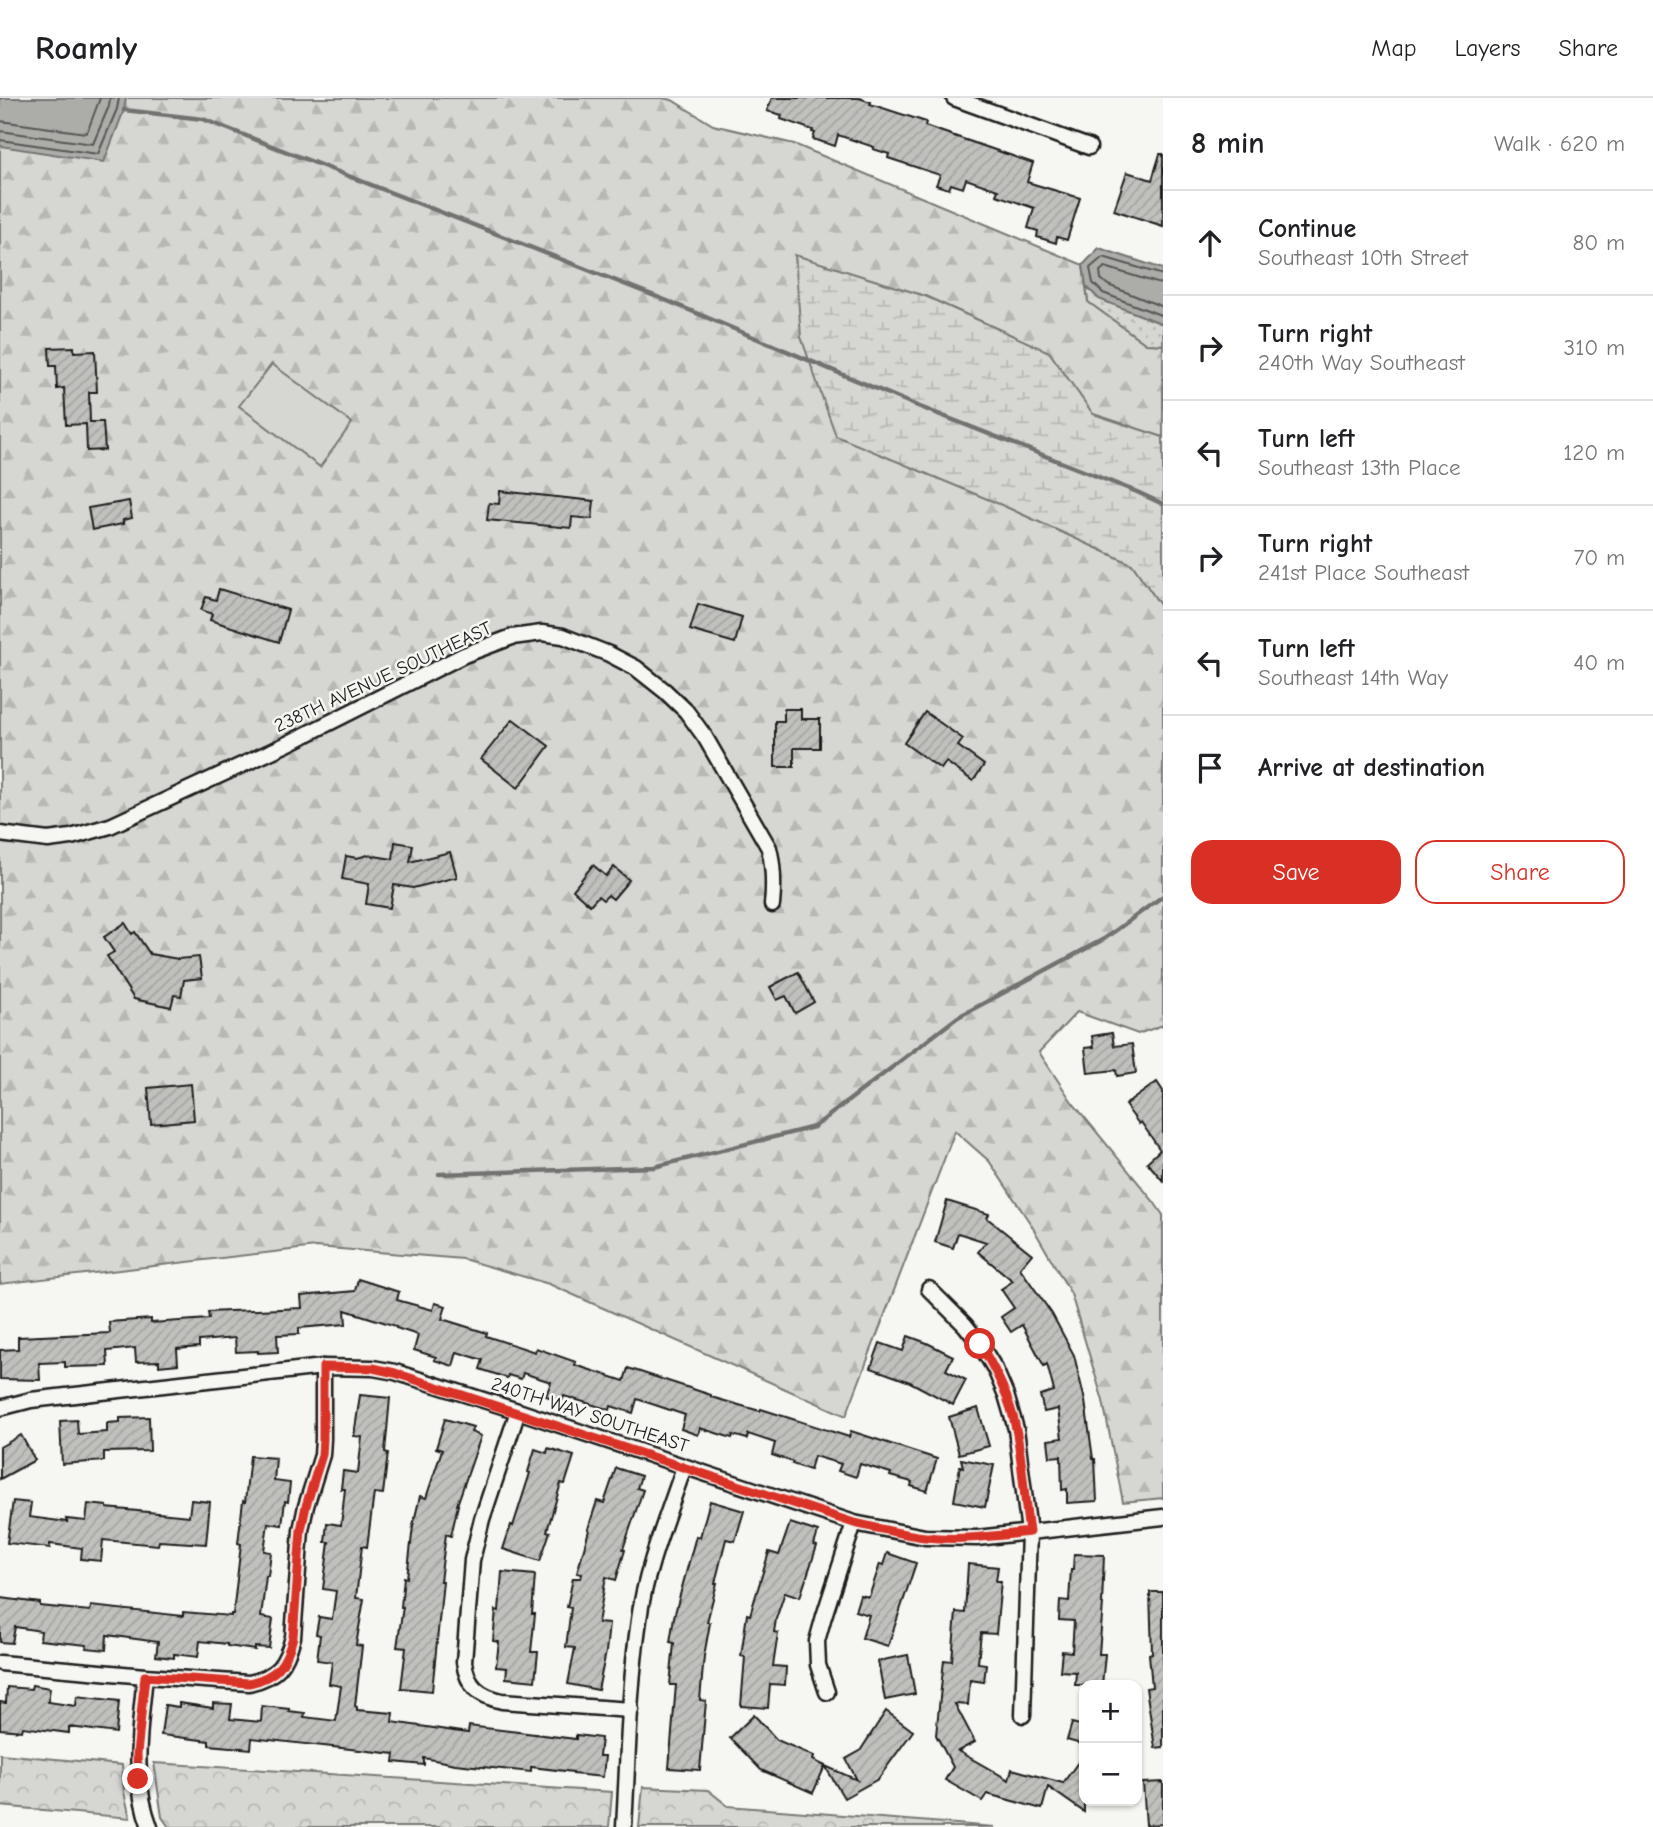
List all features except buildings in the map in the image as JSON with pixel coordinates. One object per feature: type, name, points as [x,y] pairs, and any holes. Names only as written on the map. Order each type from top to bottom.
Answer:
[{"type":"street","points":[[954,98],[1089,147]]},
{"type":"street","name":"238TH AVENUE SOUTHEAST","points":[[0,834],[48,840],[71,837],[110,826],[285,745],[464,656],[512,637],[541,633],[563,636],[627,663],[665,691],[686,711],[705,737],[769,848],[774,878],[772,905]]},
{"type":"street","points":[[929,1289],[980,1344],[995,1369],[1016,1429],[1029,1532],[1023,1715]]},
{"type":"street","points":[[0,1664],[249,1683],[274,1674],[289,1652],[293,1637],[301,1530],[322,1455],[323,1367]]},
{"type":"street","name":"240TH WAY SOUTHEAST","points":[[0,1408],[31,1400],[323,1367],[373,1368],[518,1412],[854,1523],[893,1531],[935,1537],[977,1538],[1163,1517]]},
{"type":"street","points":[[518,1412],[482,1519],[472,1560],[465,1671],[470,1682],[486,1698],[631,1710]]},
{"type":"street","points":[[624,1827],[639,1619],[646,1582],[684,1467]]},
{"type":"street","points":[[827,1692],[818,1665],[817,1641],[854,1523]]},
{"type":"street","points":[[145,1676],[137,1754],[143,1809],[150,1827]]},
{"type":"green space","points":[[0,98],[672,100],[713,125],[794,144],[1083,265],[1088,302],[1146,344],[1163,345],[1163,437],[1093,414],[1049,352],[925,296],[795,256],[1004,506],[1132,564],[1163,609],[1163,1025],[1138,1034],[1077,1012],[1039,1052],[1072,1102],[1163,1215],[1163,1498],[1123,1502],[1103,1401],[1071,1294],[1032,1226],[989,1161],[955,1131],[846,1416],[549,1284],[463,1259],[316,1247],[0,1284]]},
{"type":"green space","points":[[795,255],[925,296],[1049,352],[1093,414],[1163,437],[1163,609],[1132,564],[1004,506],[836,436],[801,337]]},
{"type":"green space","points":[[1086,286],[1099,299],[1163,324],[1163,345],[1146,344],[1088,302]]},
{"type":"green space","points":[[272,364],[352,423],[320,467],[239,406]]},
{"type":"green space","points":[[0,1754],[122,1765],[130,1818],[0,1806]]},
{"type":"green space","points":[[154,1763],[612,1792],[609,1827],[169,1827],[162,1817]]},
{"type":"green space","points":[[643,1787],[708,1790],[728,1806],[995,1827],[639,1827]]},
{"type":"water","points":[[0,98],[126,98],[104,162],[0,146]]},
{"type":"water","points":[[1099,248],[1163,269],[1163,324],[1099,299],[1086,286],[1083,265]]},
{"type":"waterway","points":[[124,110],[203,119],[670,302],[915,405],[1163,504]]},
{"type":"waterway","points":[[439,1174],[654,1167],[814,1127],[958,1017],[1104,939],[1163,896]]},
{"type":"route","points":[[138,1779],[137,1754],[145,1676],[249,1683],[274,1674],[289,1652],[293,1637],[301,1530],[322,1455],[323,1367],[373,1368],[395,1373],[854,1523],[925,1537],[977,1538],[1029,1532],[1016,1429],[995,1369],[980,1344]]}]
